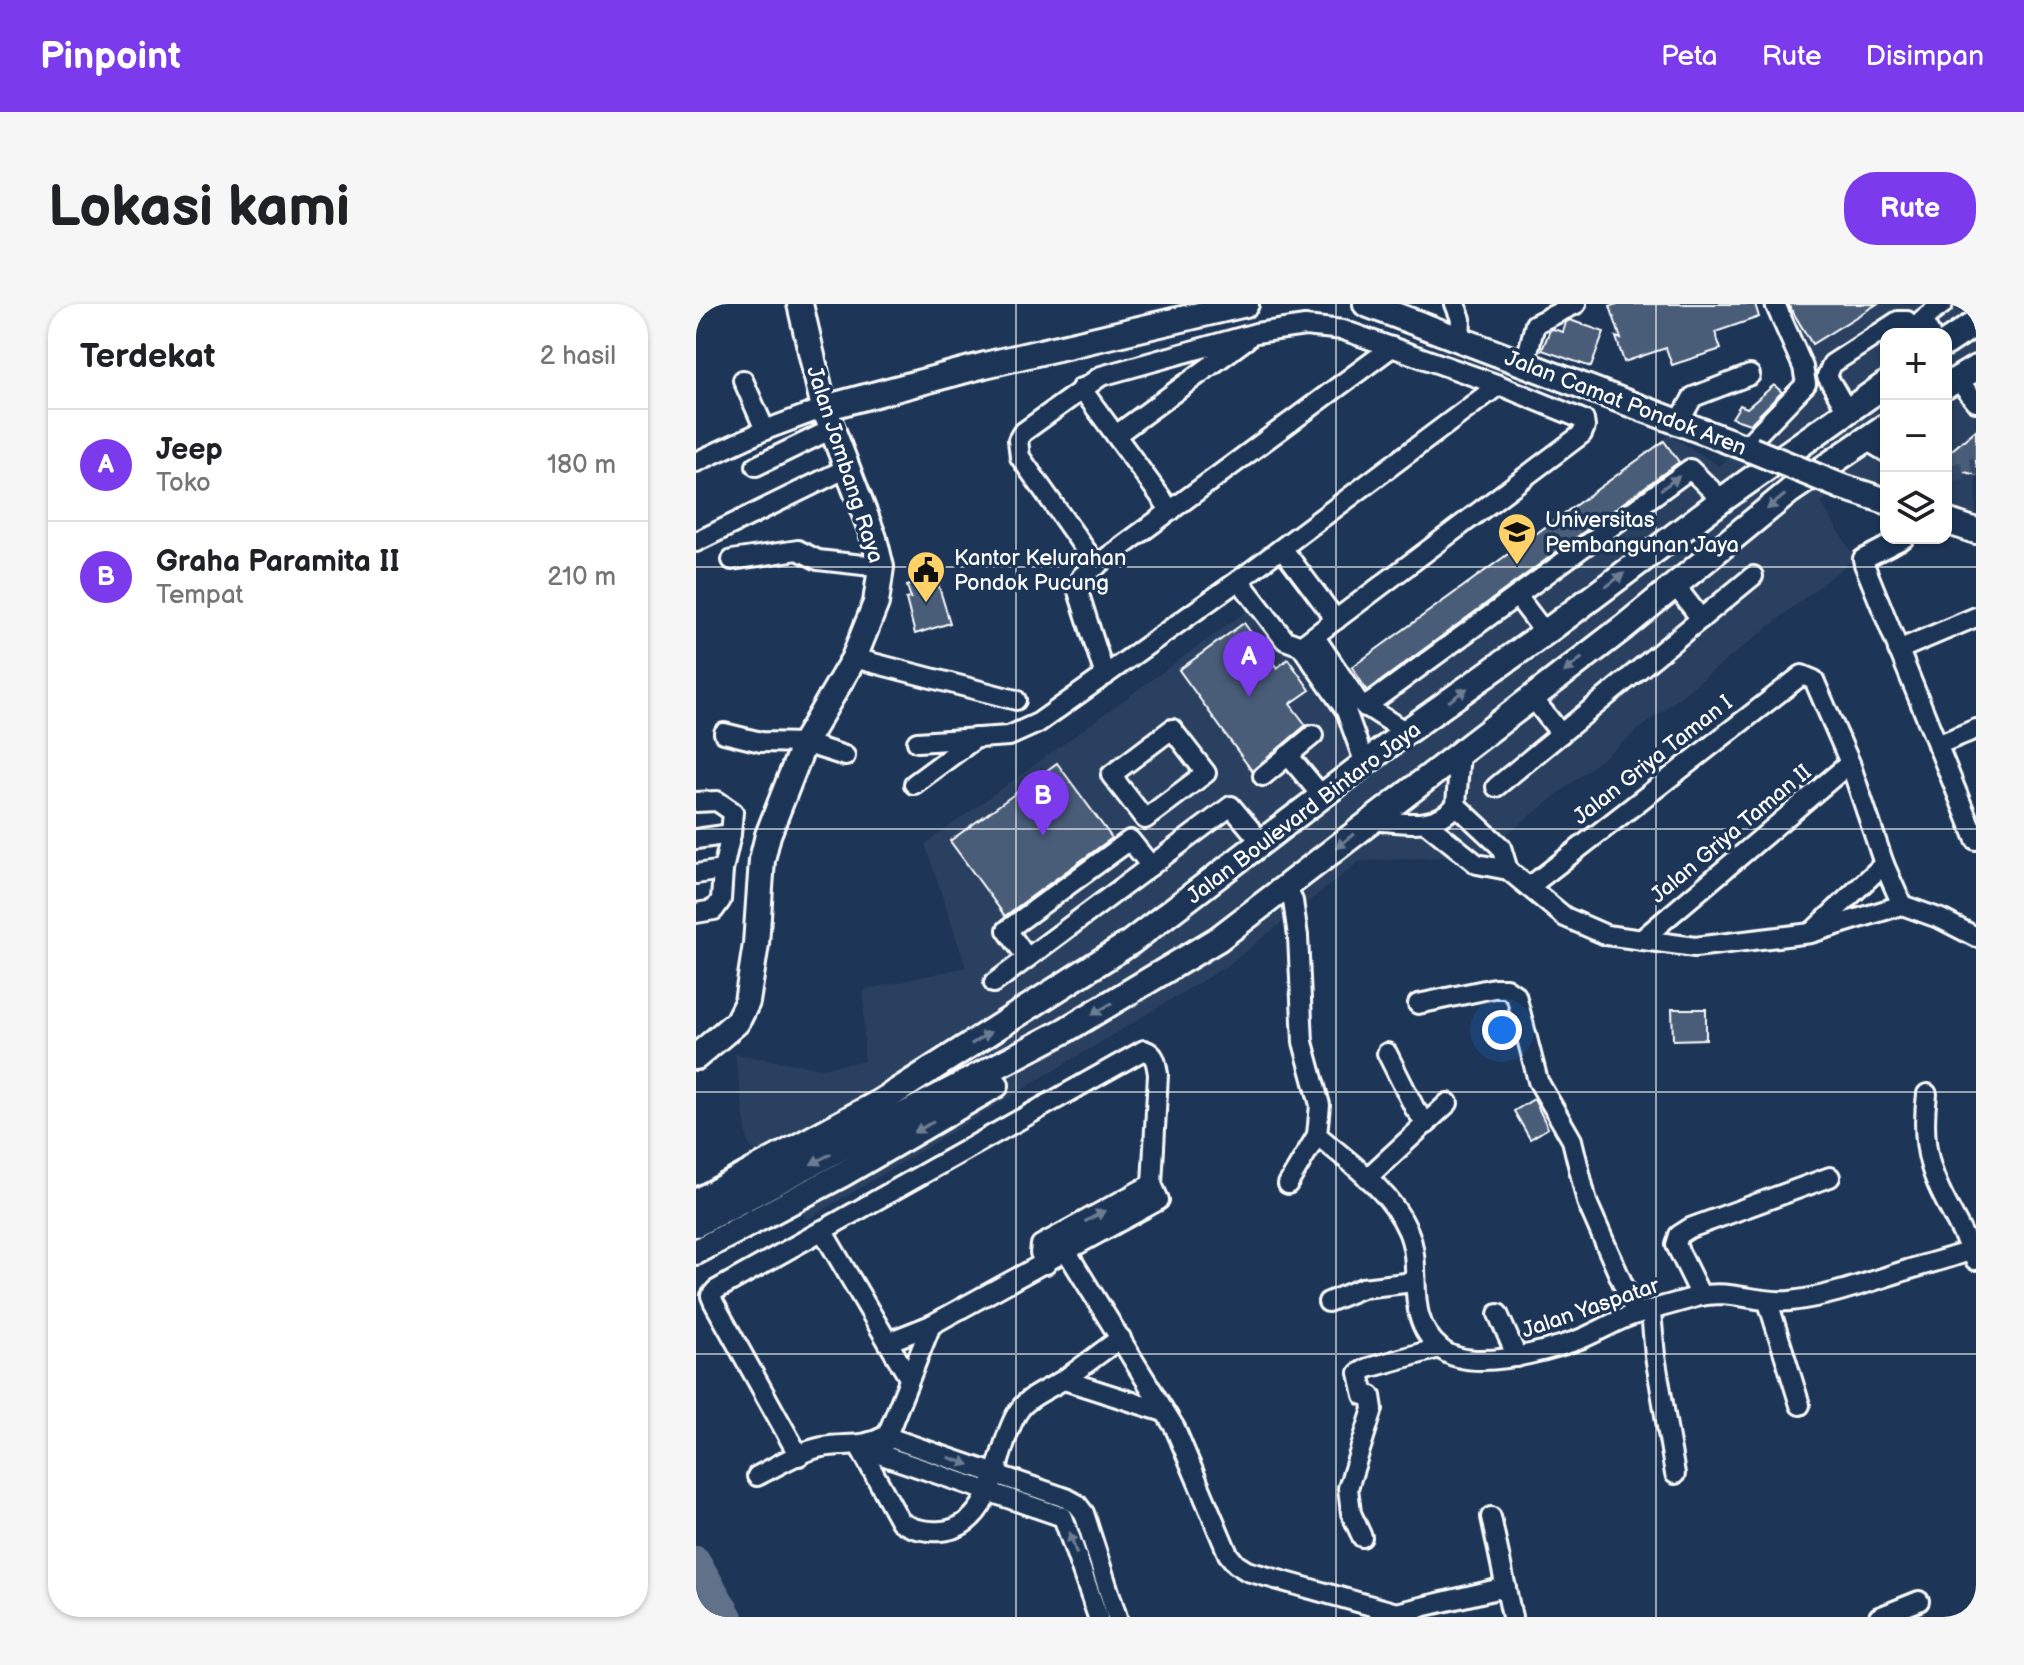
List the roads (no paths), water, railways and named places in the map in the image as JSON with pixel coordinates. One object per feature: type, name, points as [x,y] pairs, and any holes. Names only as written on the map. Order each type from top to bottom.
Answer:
[{"type":"main road","name":"Jalan Jombang Raya","points":[[696,1057],[737,1022],[747,1002],[765,848],[804,743],[854,658],[876,603],[881,567],[874,538],[828,419],[800,304]]},
{"type":"main road","points":[[828,419],[985,365],[1246,304]]},
{"type":"main road","name":"Jalan Camat Pondok Aren","points":[[1366,304],[1880,499]]},
{"type":"main road","points":[[1952,339],[1976,323]]},
{"type":"main road","name":"Jalan Boulevard Bintaro Jaya","points":[[696,1224],[886,1113],[1121,949],[1406,732],[1880,388]]},
{"type":"main road","name":"Jalan Boulevard Bintaro Jaya","points":[[696,1202],[1056,1035],[1218,939],[1536,695],[1790,491],[1876,446]]},
{"type":"main road","points":[[1952,523],[1976,531]]},
{"type":"main road","points":[[1121,949],[1115,962],[1117,972],[1122,978],[1147,983]]},
{"type":"main road","points":[[696,1252],[843,1174],[975,1098],[1014,1073],[1056,1035]]},
{"type":"street","points":[[1455,304],[1461,319],[1460,340]]},
{"type":"street","points":[[1525,364],[1535,324],[1576,304]]},
{"type":"street","points":[[1748,448],[1806,384],[1803,367],[1775,304]]},
{"type":"street","points":[[1927,328],[1922,320],[1943,304]]},
{"type":"street","points":[[1887,328],[1898,321],[1907,321],[1912,328]]},
{"type":"street","points":[[1097,566],[1020,457],[1018,440],[1022,433],[1081,388],[1101,376],[1124,368],[1256,333],[1305,326],[1343,330],[1499,385],[1584,420],[1582,434],[1308,642],[1285,640],[1239,580]]},
{"type":"street","points":[[1116,435],[1256,333]]},
{"type":"street","points":[[1847,411],[1829,382],[1827,370],[1880,333]]},
{"type":"street","points":[[1105,676],[1078,591],[1082,576],[1392,347]]},
{"type":"street","points":[[1679,422],[1693,397],[1750,375]]},
{"type":"street","points":[[1960,377],[1976,402]]},
{"type":"street","points":[[743,380],[765,430]]},
{"type":"street","points":[[917,742],[1009,736],[1025,731],[1239,580],[1499,385]]},
{"type":"street","points":[[1081,388],[1171,511]]},
{"type":"street","points":[[696,462],[765,430],[828,419]]},
{"type":"street","points":[[756,466],[828,419]]},
{"type":"street","points":[[696,542],[847,468]]},
{"type":"street","points":[[1356,706],[1521,593],[1690,469],[1722,500]]},
{"type":"street","points":[[1892,544],[1863,559],[1864,564],[1976,840]]},
{"type":"street","points":[[1282,548],[1336,620]]},
{"type":"street","points":[[732,560],[798,550],[818,560],[881,567]]},
{"type":"street","points":[[1496,787],[1753,576]]},
{"type":"street","points":[[1672,586],[1698,620]]},
{"type":"street","points":[[1521,593],[1549,630]]},
{"type":"street","points":[[1898,650],[1976,617]]},
{"type":"street","points":[[1308,642],[1356,706],[1406,732]]},
{"type":"street","points":[[854,658],[1016,700]]},
{"type":"street","name":"Jalan Griya Taman I","points":[[1529,887],[1797,676],[1808,675],[1814,680],[1850,763]]},
{"type":"street","points":[[1536,695],[1565,731]]},
{"type":"street","points":[[1356,706],[1365,764]]},
{"type":"street","points":[[1172,729],[1206,773],[1145,819],[1137,809],[1111,775],[1172,729]]},
{"type":"street","points":[[1937,745],[1976,729]]},
{"type":"street","points":[[724,733],[761,742],[804,743],[845,756]]},
{"type":"street","points":[[1263,776],[1313,735]]},
{"type":"street","points":[[914,784],[976,738]]},
{"type":"street","points":[[1372,820],[1427,824],[1438,820],[1456,805],[1460,752]]},
{"type":"street","points":[[1288,755],[1322,796]]},
{"type":"street","points":[[1850,763],[1884,864],[1902,905]]},
{"type":"street","name":"Jalan Griya Taman II","points":[[1641,940],[1850,763]]},
{"type":"street","points":[[696,802],[717,801],[733,812],[721,900],[714,910],[696,913]]},
{"type":"street","points":[[1456,805],[1501,847],[1508,870]]},
{"type":"street","points":[[994,983],[1231,806],[1262,843]]},
{"type":"street","points":[[1027,958],[1007,930],[1130,840],[1137,809]]},
{"type":"street","points":[[1427,824],[1477,864],[1508,870],[1565,917],[1606,935],[1695,947],[1811,933],[1902,905],[1941,919],[1976,937]]},
{"type":"street","points":[[696,839],[731,834]]},
{"type":"street","points":[[1130,840],[1151,866]]},
{"type":"street","points":[[1811,933],[1884,864]]},
{"type":"street","points":[[696,874],[723,870]]},
{"type":"street","points":[[1286,888],[1293,901],[1298,936],[1303,1042],[1320,1105],[1317,1135],[1288,1184]]},
{"type":"street","points":[[1418,1004],[1494,988],[1506,988],[1516,995],[1538,1081],[1572,1140],[1587,1202],[1643,1313],[1655,1356],[1675,1474]]},
{"type":"street","points":[[799,1456],[711,1296],[716,1290],[1144,1050],[1155,1057],[1158,1074],[1152,1184],[1159,1197],[1157,1203],[931,1325],[888,1342]]},
{"type":"street","points":[[1387,1053],[1415,1109],[1427,1124]]},
{"type":"street","points":[[1927,1094],[1923,1123],[1930,1170],[1974,1254]]},
{"type":"street","points":[[1367,1178],[1448,1103]]},
{"type":"street","points":[[1317,1135],[1367,1178],[1396,1209],[1415,1258],[1418,1312],[1439,1348],[1359,1373],[1361,1392],[1371,1396],[1373,1409],[1348,1488],[1351,1513],[1362,1537]]},
{"type":"street","points":[[1701,1296],[1676,1245],[1679,1235],[1690,1228],[1830,1177]]},
{"type":"street","points":[[1046,1264],[1040,1253],[1041,1245],[1152,1184]]},
{"type":"street","points":[[822,1230],[909,1378]]},
{"type":"street","points":[[1067,1252],[1175,1428],[1228,1554],[1236,1564],[1247,1571],[1402,1615],[1506,1587]]},
{"type":"street","name":"Jalan Yaspatar","points":[[1439,1348],[1452,1357],[1470,1361],[1517,1357],[1577,1341],[1643,1313],[1701,1296],[1726,1294],[1768,1302],[1821,1295],[1974,1254]]},
{"type":"street","points":[[1328,1302],[1362,1288],[1414,1282]]},
{"type":"street","points":[[1768,1302],[1800,1405]]},
{"type":"street","points":[[1498,1314],[1517,1357]]},
{"type":"street","points":[[931,1325],[909,1378],[874,1445],[893,1511],[908,1527],[931,1531],[956,1527],[981,1505],[1019,1410],[1121,1338]]},
{"type":"street","points":[[1064,1380],[1164,1412]]},
{"type":"street","points":[[757,1476],[821,1447],[874,1445],[992,1482],[1077,1504],[1084,1513],[1117,1617]]},
{"type":"street","points":[[992,1482],[1063,1517],[1098,1617]]},
{"type":"street","points":[[1491,1517],[1512,1617]]},
{"type":"street","points":[[1879,1617],[1919,1601]]},
{"type":"waterway","points":[[696,1560],[729,1617]]},
{"type":"tunnel","points":[[1952,474],[1976,466]]},
{"type":"place","name":"Universitas Pembangunan Jaya","points":[[1517,566]]},
{"type":"place","name":"Kantor Kelurahan Pondok Pucung","points":[[926,604]]},
{"type":"place","name":"Jeep","points":[[1249,697]]},
{"type":"place","name":"Graha Paramita II","points":[[1043,836]]}]
